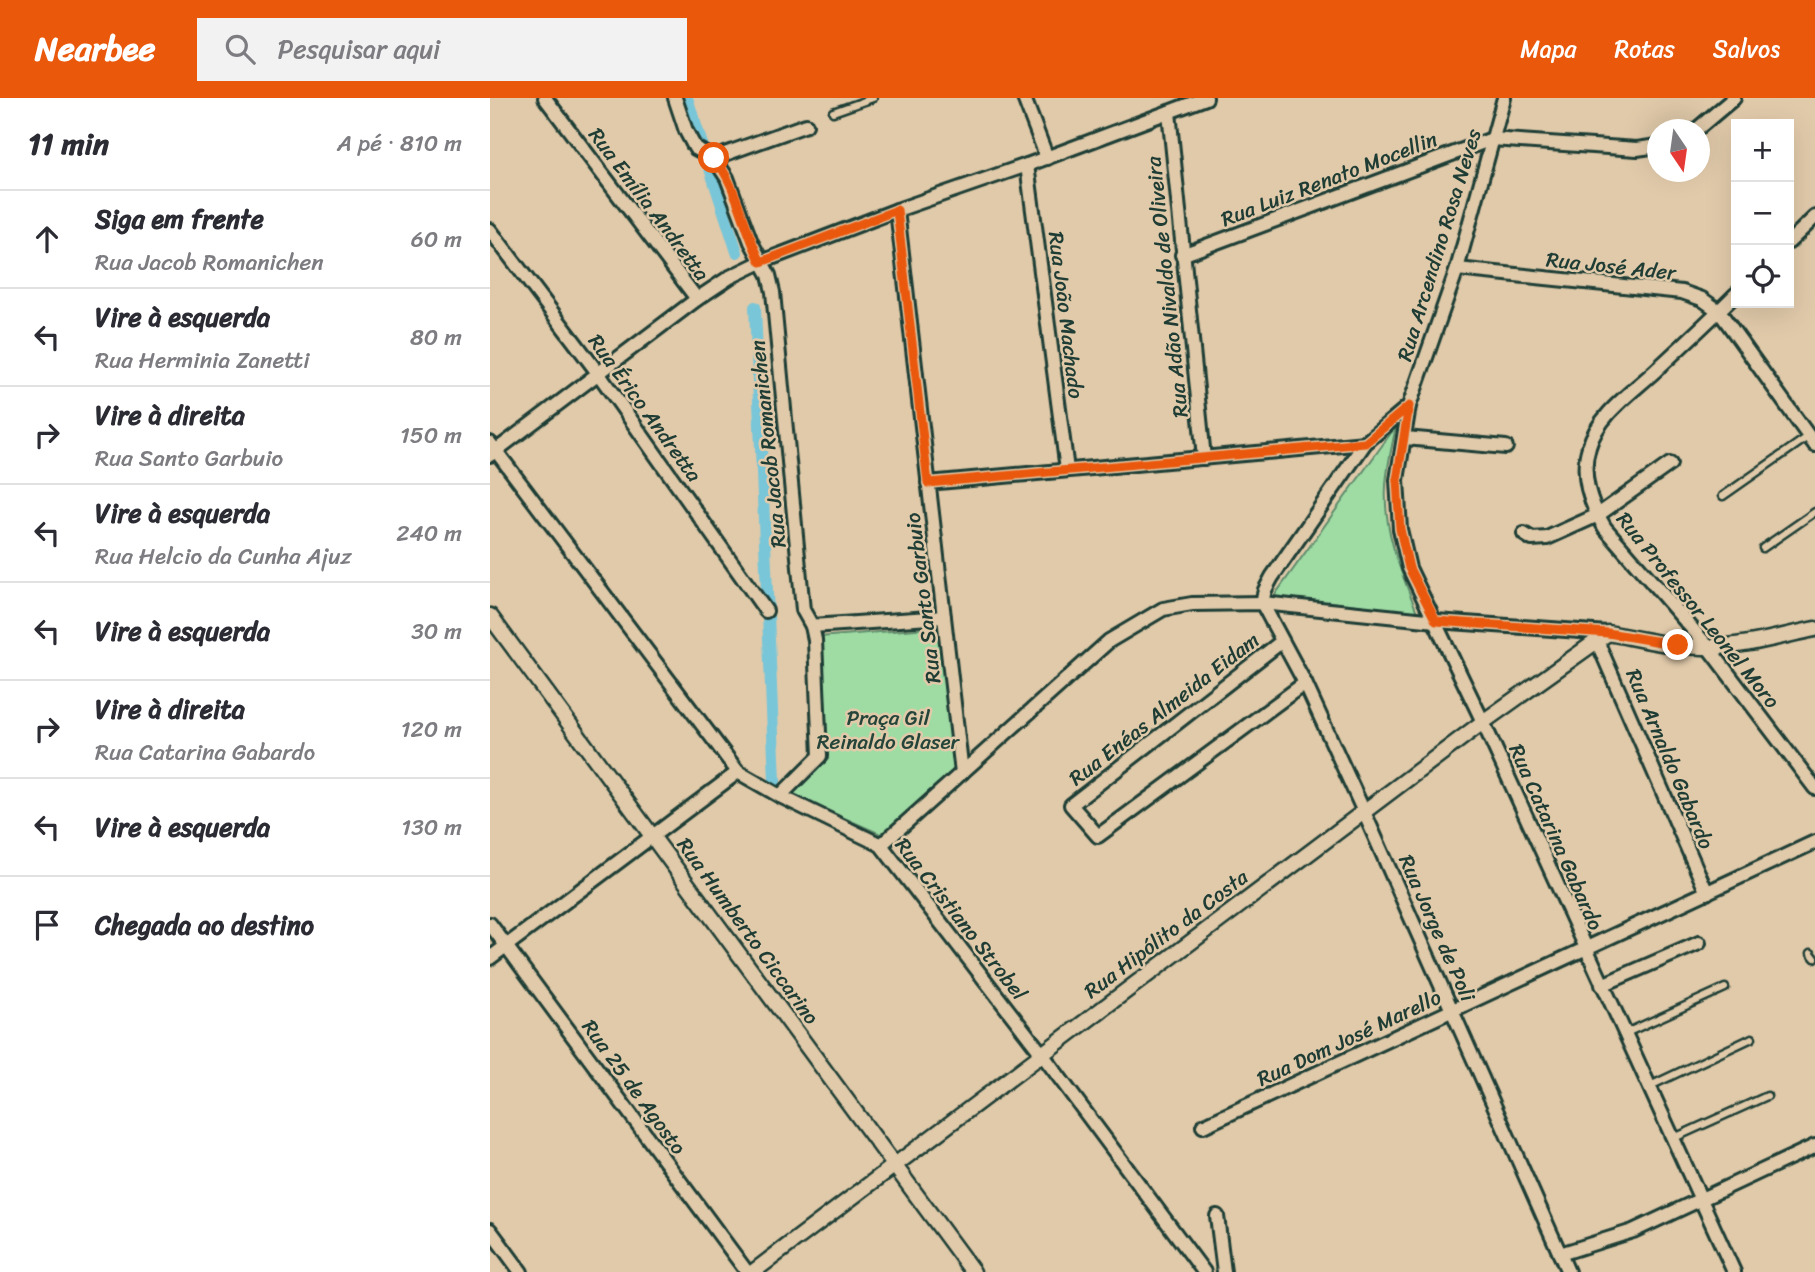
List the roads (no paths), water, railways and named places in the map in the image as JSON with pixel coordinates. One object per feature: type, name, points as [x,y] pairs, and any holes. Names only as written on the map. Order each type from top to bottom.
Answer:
[{"type":"street","name":"Rua Emília Andretta","points":[[545,98],[696,299]]},
{"type":"street","name":"Rua Jacob Romanichen","points":[[675,98],[695,148],[709,155],[727,178],[751,242],[769,275],[773,292],[803,610],[813,626],[816,640],[820,756],[780,796]]},
{"type":"street","points":[[1024,98],[1047,158]]},
{"type":"street","points":[[492,449],[730,277],[761,262],[897,210],[1047,158],[1206,98]]},
{"type":"street","name":"Rua Arcendino Rosa Neves","points":[[1409,406],[1457,269],[1504,98]]},
{"type":"street","points":[[1709,119],[1734,98]]},
{"type":"street","name":"Rua Adão Nivaldo de Oliveira","points":[[1169,112],[1205,458]]},
{"type":"street","points":[[709,155],[806,125]]},
{"type":"street","name":"Rua Luiz Renato Mocellin","points":[[1182,255],[1492,139],[1647,148]]},
{"type":"street","name":"Rua João Machado","points":[[1027,165],[1067,470]]},
{"type":"street","name":"Rua Santo Garbuio","points":[[897,210],[962,773]]},
{"type":"street","points":[[1794,237],[1815,216]]},
{"type":"street","name":"Rua Érico Andretta","points":[[490,230],[598,373],[766,611]]},
{"type":"street","name":"Rua José Ader","points":[[1457,269],[1682,292],[1702,299],[1719,311],[1812,440]]},
{"type":"street","name":"Rua Professor Leonel Moro","points":[[1731,299],[1604,418],[1589,445],[1585,466],[1588,491],[1605,528],[1708,648],[1815,788]]},
{"type":"street","points":[[1262,603],[1272,577],[1365,443],[1409,406]]},
{"type":"street","name":"Rua Catarina Gabardo","points":[[1409,406],[1397,480],[1400,529],[1409,568],[1483,722],[1734,1272]]},
{"type":"street","points":[[1405,438],[1506,447]]},
{"type":"street","points":[[928,483],[1365,443]]},
{"type":"street","name":"Rua Cristiano Strobel","points":[[492,449],[738,772],[780,796],[881,845],[1042,1054],[1204,1272]]},
{"type":"street","points":[[1524,534],[1532,539],[1547,538],[1598,516],[1670,464]]},
{"type":"street","points":[[881,845],[1109,641],[1163,610],[1192,604],[1262,603],[1708,648],[1734,646],[1815,629]]},
{"type":"street","name":"Rua Jorge de Poli","points":[[1262,603],[1305,683],[1568,1272]]},
{"type":"street","name":"Rua Humberto Ciccarino","points":[[490,616],[973,1272]]},
{"type":"street","points":[[813,626],[944,617]]},
{"type":"street","name":"Rua Hipólito da Costa","points":[[752,1272],[1483,722],[1602,637]]},
{"type":"street","name":"Rua Arnaldo Gabardo","points":[[1602,637],[1707,893]]},
{"type":"street","name":"Rua Enéas Almeida Eidam","points":[[1281,642],[1071,805],[1098,836],[1305,683]]},
{"type":"street","points":[[490,958],[738,772]]},
{"type":"street","name":"Rua Dom José Marello","points":[[1203,1126],[1815,842]]},
{"type":"street","name":"Rua 25 de Agosto","points":[[490,924],[747,1272]]},
{"type":"street","points":[[1602,985],[1699,943]]},
{"type":"street","points":[[1560,1254],[1633,1231],[1815,1146]]},
{"type":"street","points":[[1217,1216],[1224,1272]]},
{"type":"street","points":[[490,1230],[521,1272]]},
{"type":"lane","points":[[833,112],[873,98]]},
{"type":"lane","points":[[1723,496],[1812,440]]},
{"type":"lane","points":[[1763,548],[1815,512]]},
{"type":"lane","points":[[1624,1034],[1725,988]]},
{"type":"lane","points":[[1648,1087],[1752,1038]]},
{"type":"lane","points":[[1672,1139],[1767,1096]]},
{"type":"waterway","points":[[687,98],[737,252]]},
{"type":"waterway","points":[[755,307],[775,781]]},
{"type":"park label","name":"Praça Gil Reinaldo Glaser","points":[[888,730]]}]
